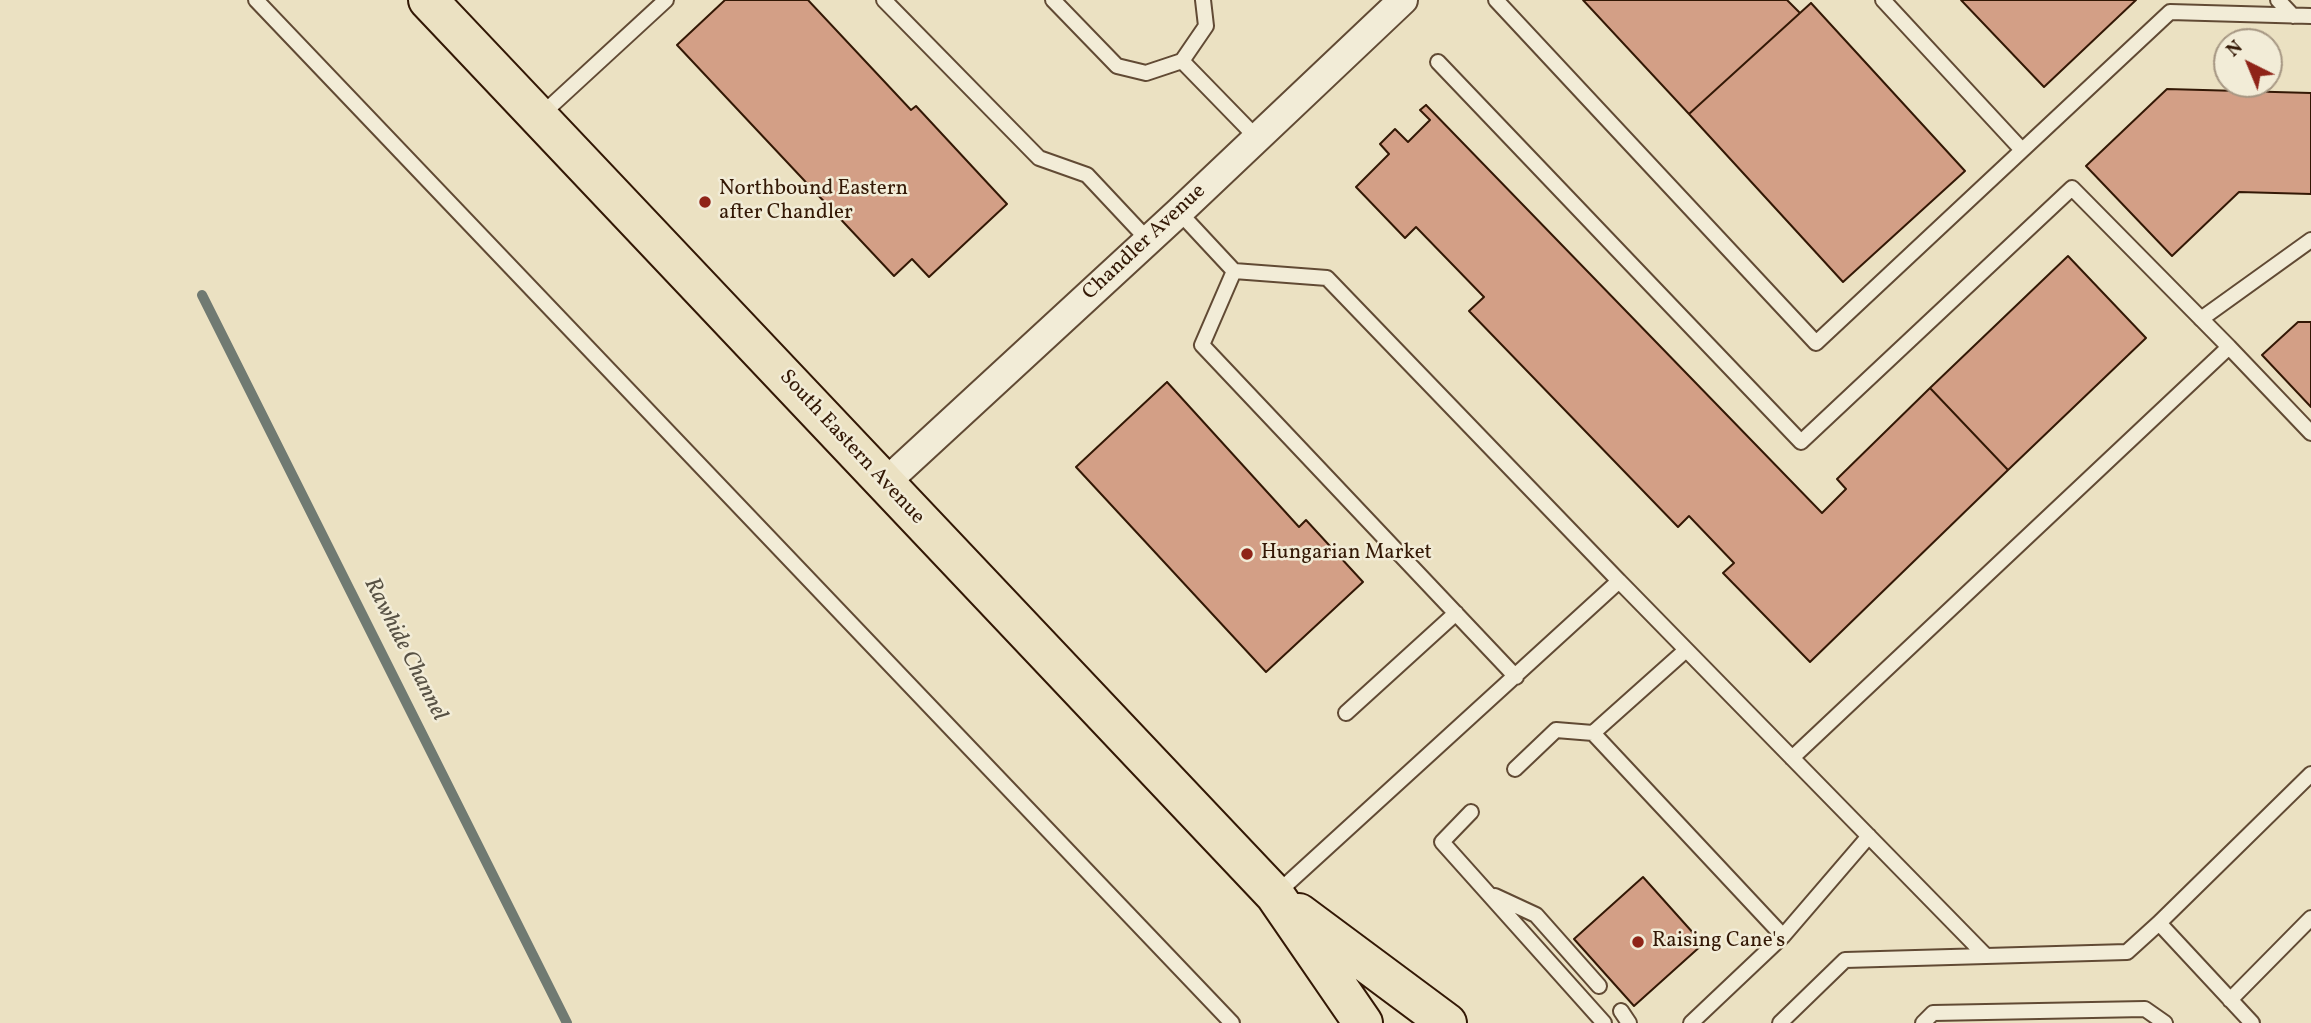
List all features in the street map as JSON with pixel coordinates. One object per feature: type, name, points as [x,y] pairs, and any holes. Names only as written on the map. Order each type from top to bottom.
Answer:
[{"type":"main road","name":"South Eastern Avenue","points":[[428,0],[1275,895],[1363,1023]]},
{"type":"main road","name":"South Eastern Avenue","points":[[1275,895],[1447,1023]]},
{"type":"street","name":"Chandler Avenue","points":[[885,483],[1149,240],[1403,0]]},
{"type":"lane","points":[[256,0],[1231,1023]]},
{"type":"lane","points":[[539,117],[666,0]]},
{"type":"lane","points":[[884,0],[1039,158],[1087,175],[1149,240]]},
{"type":"lane","points":[[1053,0],[1117,66],[1146,73],[1182,61],[1206,26],[1203,0]]},
{"type":"lane","points":[[1496,0],[1816,343],[2170,12],[2311,16]]},
{"type":"lane","points":[[1884,0],[2022,149]]},
{"type":"lane","points":[[2278,0],[2293,16]]},
{"type":"lane","points":[[1182,61],[1257,138]]},
{"type":"lane","points":[[1438,62],[1801,442],[2071,188],[2311,433]]},
{"type":"lane","points":[[1179,212],[1234,271],[1327,278],[1986,956]]},
{"type":"lane","points":[[2201,319],[2311,240]]},
{"type":"lane","points":[[1234,271],[1202,345],[1516,677]]},
{"type":"lane","points":[[1792,758],[2229,347]]},
{"type":"lane","points":[[1275,895],[1619,581]]},
{"type":"lane","points":[[1346,713],[1456,613]]},
{"type":"lane","points":[[1593,733],[1686,650]]},
{"type":"lane","points":[[1515,769],[1556,730],[1593,733],[1783,936]]},
{"type":"lane","points":[[1780,1023],[1845,960],[2127,952],[2311,774]]},
{"type":"lane","points":[[1471,813],[1442,842],[1604,1023]]},
{"type":"lane","points":[[1691,1023],[1783,936],[1869,836]]},
{"type":"lane","points":[[1487,892],[1536,915],[1599,986]]},
{"type":"lane","points":[[2230,1000],[2311,918]]},
{"type":"lane","points":[[2159,923],[2252,1023]]},
{"type":"lane","points":[[1923,1023],[1933,1013],[2145,1009],[2165,1023]]},
{"type":"building","points":[[725,0],[808,0],[911,110],[916,106],[1007,204],[929,277],[912,259],[894,276],[677,45]]},
{"type":"building","points":[[1583,0],[1787,0],[1800,13],[1689,114]]},
{"type":"building","points":[[1961,0],[2136,0],[2044,87]]},
{"type":"building","points":[[1811,3],[1965,171],[1843,282],[1689,114]]},
{"type":"building","points":[[2167,89],[2213,90],[2213,98],[2283,98],[2283,92],[2311,93],[2311,194],[2239,192],[2172,256],[2086,166]]},
{"type":"building","points":[[1426,105],[1822,513],[1846,489],[1837,479],[1930,388],[2008,470],[1810,662],[1723,573],[1734,563],[1689,516],[1678,527],[1469,311],[1484,297],[1416,227],[1405,238],[1356,187],[1389,154],[1380,144],[1395,129],[1408,142],[1430,120],[1420,110]]},
{"type":"building","points":[[2068,256],[2146,338],[2008,470],[1930,388]]},
{"type":"building","points":[[2298,322],[2311,322],[2311,407],[2262,355]]},
{"type":"building","name":"Hungarian Market","points":[[1167,382],[1299,527],[1306,520],[1363,582],[1266,672],[1076,467]]},
{"type":"building","name":"Raising Cane's","points":[[1643,877],[1703,944],[1634,1006],[1574,939]]},
{"type":"waterway","name":"Rawhide Channel","points":[[202,295],[567,1023]]},
{"type":"place","name":"Northbound Eastern after Chandler","points":[[705,202]]},
{"type":"place","name":"Hungarian Market","points":[[1247,554]]},
{"type":"place","name":"Raising Cane's","points":[[1638,942]]}]
